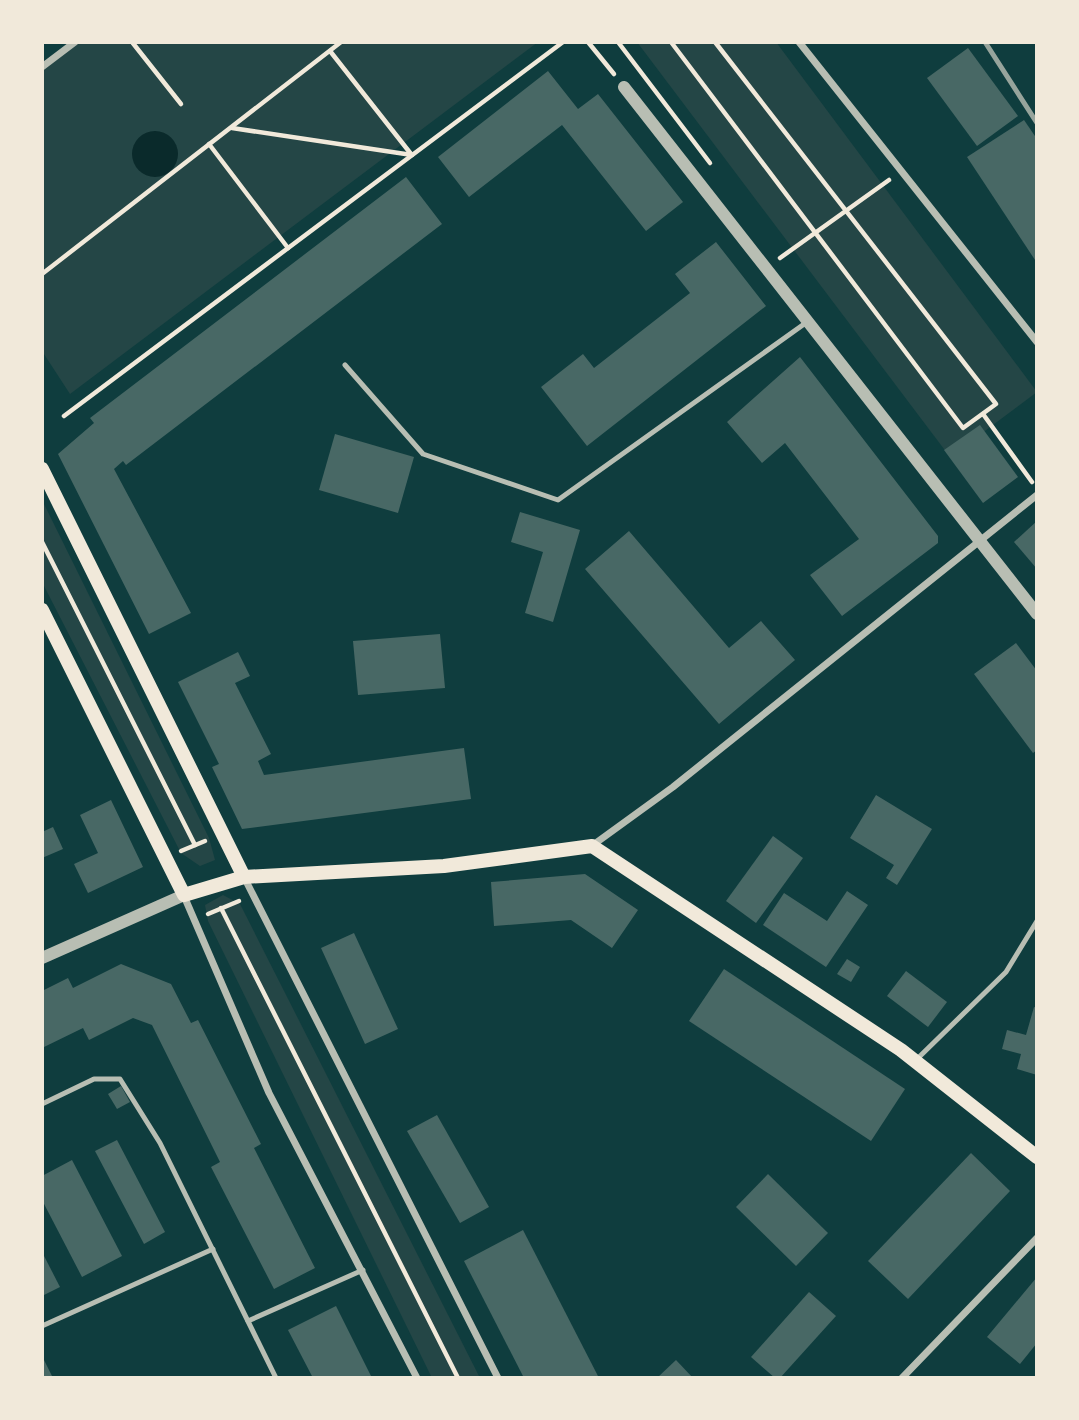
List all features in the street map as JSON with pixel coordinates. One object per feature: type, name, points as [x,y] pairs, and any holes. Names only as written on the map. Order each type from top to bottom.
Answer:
[{"type":"main road","points":[[42,469],[244,877]]},
{"type":"main road","points":[[42,610],[184,895],[244,877],[444,866],[592,846],[915,1061],[1037,1157]]},
{"type":"street","points":[[42,67],[75,42]]},
{"type":"street","points":[[799,42],[1037,342]]},
{"type":"street","points":[[624,88],[1037,614]]},
{"type":"street","points":[[592,846],[673,787],[1037,495]]},
{"type":"street","points":[[244,877],[498,1378]]},
{"type":"street","points":[[42,958],[184,895],[270,1093],[417,1378]]},
{"type":"street","points":[[902,1378],[1037,1238]]},
{"type":"lane","points":[[345,365],[423,454],[558,500],[807,322]]},
{"type":"lane","points":[[915,1061],[1006,972],[1037,921]]},
{"type":"lane","points":[[42,1104],[94,1079],[120,1079],[160,1143],[276,1378]]},
{"type":"lane","points":[[42,1326],[213,1250]]},
{"type":"lane","points":[[248,1321],[363,1270]]},
{"type":"path","points":[[132,42],[180,104]]},
{"type":"path","points":[[42,274],[341,42]]},
{"type":"path","points":[[64,416],[563,42]]},
{"type":"path","points":[[588,42],[624,88]]},
{"type":"path","points":[[671,42],[963,428],[996,404],[715,42]]},
{"type":"path","points":[[330,51],[412,155]]},
{"type":"path","points":[[231,128],[412,155]]},
{"type":"path","points":[[209,144],[288,247]]},
{"type":"path","points":[[797,245],[876,189]]},
{"type":"path","points":[[983,414],[1037,489]]},
{"type":"path","points":[[42,542],[195,845]]},
{"type":"path","points":[[165,857],[222,835]]},
{"type":"path","points":[[194,919],[253,896]]},
{"type":"path","points":[[221,908],[458,1378]]},
{"type":"shaded area","points":[[70,42],[538,42],[70,394],[42,351],[42,63]]},
{"type":"shaded area","points":[[637,42],[776,42],[1037,392],[950,457]]},
{"type":"shaded area","points":[[155,131],[171,138],[178,154],[171,170],[155,177],[139,170],[132,154],[139,138]]},
{"type":"shaded area","points":[[42,500],[209,838],[215,860],[200,866],[181,853],[42,582]]},
{"type":"shaded area","points":[[223,895],[240,904],[480,1378],[432,1378],[208,921],[205,905]]},
{"type":"building","points":[[968,48],[1018,116],[977,146],[927,78]]},
{"type":"building","points":[[548,71],[578,109],[598,94],[683,202],[646,231],[562,125],[469,197],[438,157]]},
{"type":"building","points":[[1024,120],[1037,139],[1037,263],[967,157]]},
{"type":"building","points":[[406,177],[442,224],[126,465],[123,461],[114,469],[191,613],[149,634],[58,454],[94,423],[90,418]]},
{"type":"building","points":[[716,242],[766,306],[587,446],[541,387],[583,354],[594,368],[690,293],[675,274]]},
{"type":"building","points":[[800,357],[938,536],[938,543],[842,616],[810,575],[859,539],[785,443],[762,463],[727,422]]},
{"type":"building","points":[[980,425],[1018,477],[983,503],[944,450]]},
{"type":"building","points":[[335,434],[414,457],[398,513],[319,490]]},
{"type":"building","points":[[520,512],[580,530],[553,622],[525,613],[543,552],[511,542]]},
{"type":"building","points":[[1037,521],[1037,569],[1014,542]]},
{"type":"building","points":[[629,531],[729,648],[761,621],[795,660],[719,724],[585,569]]},
{"type":"building","points":[[440,634],[445,688],[358,695],[353,641]]},
{"type":"building","points":[[1016,643],[1037,671],[1037,750],[1033,753],[974,674]]},
{"type":"building","points":[[238,652],[250,676],[235,683],[271,754],[258,761],[264,775],[464,748],[471,799],[242,829],[212,767],[219,764],[178,682]]},
{"type":"building","points":[[876,795],[932,829],[897,885],[886,878],[894,865],[850,838]]},
{"type":"building","points":[[111,800],[143,867],[88,893],[74,864],[98,853],[80,815]]},
{"type":"building","points":[[53,827],[63,849],[42,858],[42,832]]},
{"type":"building","points":[[773,836],[803,858],[756,923],[726,901]]},
{"type":"building","points":[[585,874],[638,910],[612,948],[571,920],[494,926],[491,882]]},
{"type":"building","points":[[847,891],[868,905],[826,967],[763,925],[784,893],[827,921]]},
{"type":"building","points":[[354,933],[398,1029],[365,1044],[321,948]]},
{"type":"building","points":[[847,959],[860,967],[851,982],[837,974]]},
{"type":"building","points":[[121,964],[171,984],[191,1023],[198,1020],[261,1144],[254,1148],[315,1268],[274,1289],[211,1167],[220,1162],[152,1025],[133,1018],[89,1040],[83,1028],[42,1048],[42,991],[68,978],[73,988]]},
{"type":"building","points":[[724,969],[905,1089],[871,1141],[689,1021]]},
{"type":"building","points":[[906,971],[947,1002],[928,1027],[887,996]]},
{"type":"building","points":[[1034,1007],[1037,1008],[1037,1075],[1017,1069],[1021,1054],[1002,1049],[1007,1030],[1026,1035]]},
{"type":"building","points":[[121,1086],[130,1102],[117,1109],[108,1094]]},
{"type":"building","points":[[437,1115],[489,1207],[460,1223],[407,1131]]},
{"type":"building","points":[[117,1140],[165,1232],[144,1244],[95,1151]]},
{"type":"building","points":[[971,1153],[1010,1191],[908,1299],[868,1261]]},
{"type":"building","points":[[72,1160],[122,1256],[82,1277],[42,1200],[42,1176]]},
{"type":"building","points":[[768,1174],[828,1233],[796,1266],[736,1207]]},
{"type":"building","points":[[523,1230],[599,1378],[524,1378],[464,1261]]},
{"type":"building","points":[[42,1252],[60,1287],[42,1296]]},
{"type":"building","points":[[1037,1277],[1037,1343],[1020,1364],[987,1337]]},
{"type":"building","points":[[809,1292],[836,1316],[780,1378],[775,1378],[751,1357]]},
{"type":"building","points":[[336,1306],[372,1378],[313,1378],[288,1330]]},
{"type":"building","points":[[42,1356],[53,1378],[42,1378]]},
{"type":"building","points":[[676,1360],[693,1378],[657,1378]]},
{"type":"railway","points":[[985,42],[1037,123]]}]
